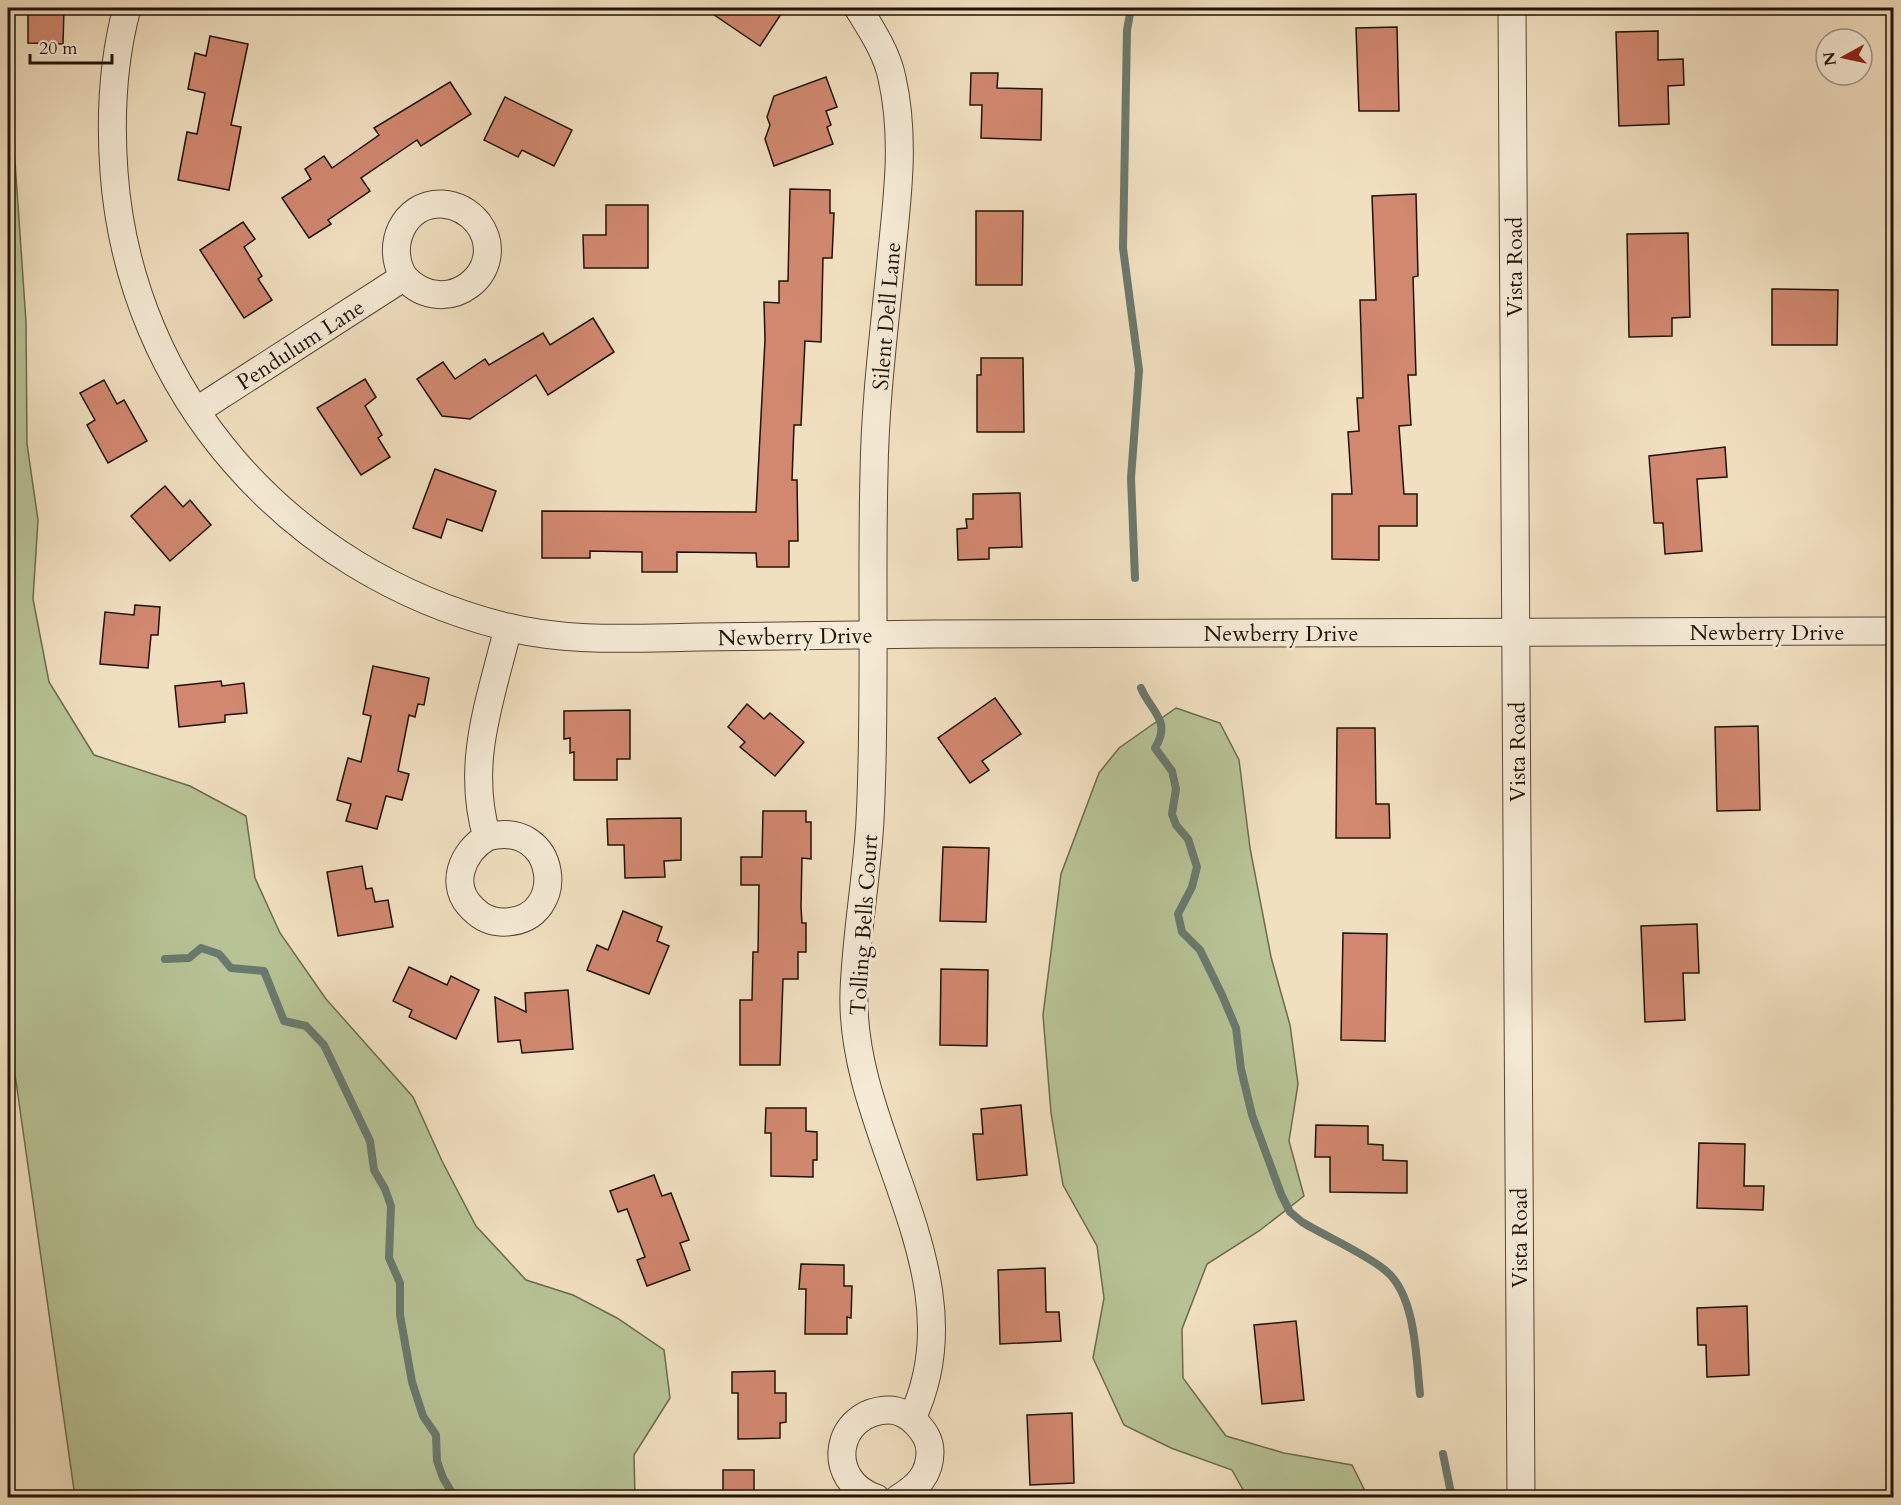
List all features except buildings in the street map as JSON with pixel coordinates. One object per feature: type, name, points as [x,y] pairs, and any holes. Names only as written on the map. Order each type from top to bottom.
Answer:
[{"type":"street","name":"Newberry Drive","points":[[127,8],[113,89],[112,144],[116,200],[128,260],[145,314],[167,361],[219,446],[251,481],[293,521],[343,558],[406,592],[450,610],[508,628],[616,639],[875,635],[1893,631]]},
{"type":"street","name":"Silent Dell Lane","points":[[858,8],[876,37],[892,75],[901,159],[875,452],[875,635]]},
{"type":"street","name":"Vista Road","points":[[1512,8],[1521,1497]]},
{"type":"street","name":"Pendulum Lane","points":[[196,411],[404,277]]},
{"type":"street","points":[[487,837],[479,810],[477,757],[508,628]]},
{"type":"street","name":"Tolling Bells Court","points":[[875,635],[870,823],[854,995],[857,1040],[865,1086],[917,1238],[927,1279],[932,1320],[932,1355],[925,1388],[912,1418]]},
{"type":"street","points":[[876,1497],[864,1493],[850,1481],[842,1462],[843,1444],[848,1431],[859,1419],[875,1411],[894,1410],[912,1418],[926,1435],[931,1450],[927,1471],[916,1488],[899,1497]]},
{"type":"green space","points":[[8,94],[11,103],[26,322],[27,444],[38,520],[33,599],[49,682],[94,755],[190,786],[246,816],[255,878],[280,933],[326,999],[413,1097],[442,1161],[476,1226],[526,1280],[573,1295],[617,1318],[664,1350],[670,1398],[634,1455],[635,1497],[75,1497],[8,1025]]},
{"type":"green space","points":[[1176,708],[1220,723],[1239,760],[1250,848],[1271,957],[1290,1025],[1298,1084],[1289,1141],[1304,1196],[1259,1231],[1207,1264],[1182,1329],[1183,1378],[1226,1436],[1284,1453],[1352,1465],[1368,1497],[1247,1497],[1232,1470],[1171,1448],[1124,1425],[1093,1358],[1104,1298],[1097,1246],[1063,1185],[1051,1113],[1043,1015],[1061,874],[1099,773],[1119,748]]},
{"type":"waterway","points":[[1131,8],[1127,30],[1123,248],[1139,370],[1131,478],[1135,578]]},
{"type":"waterway","points":[[1141,688],[1161,723],[1160,738],[1155,748],[1172,771],[1176,789],[1172,814],[1176,825],[1188,839],[1197,867],[1192,887],[1178,914],[1182,932],[1200,950],[1236,1028],[1241,1069],[1252,1115],[1281,1194],[1290,1212],[1302,1222],[1369,1259],[1386,1271],[1396,1282],[1409,1311],[1413,1328],[1420,1394]]},
{"type":"waterway","points":[[165,959],[189,958],[201,948],[219,954],[231,968],[264,971],[284,1021],[306,1026],[324,1045],[370,1141],[374,1170],[385,1189],[391,1206],[389,1258],[400,1283],[400,1315],[412,1382],[423,1416],[436,1435],[437,1461],[443,1478],[455,1498]]},
{"type":"waterway","points":[[1443,1454],[1452,1498]]}]
